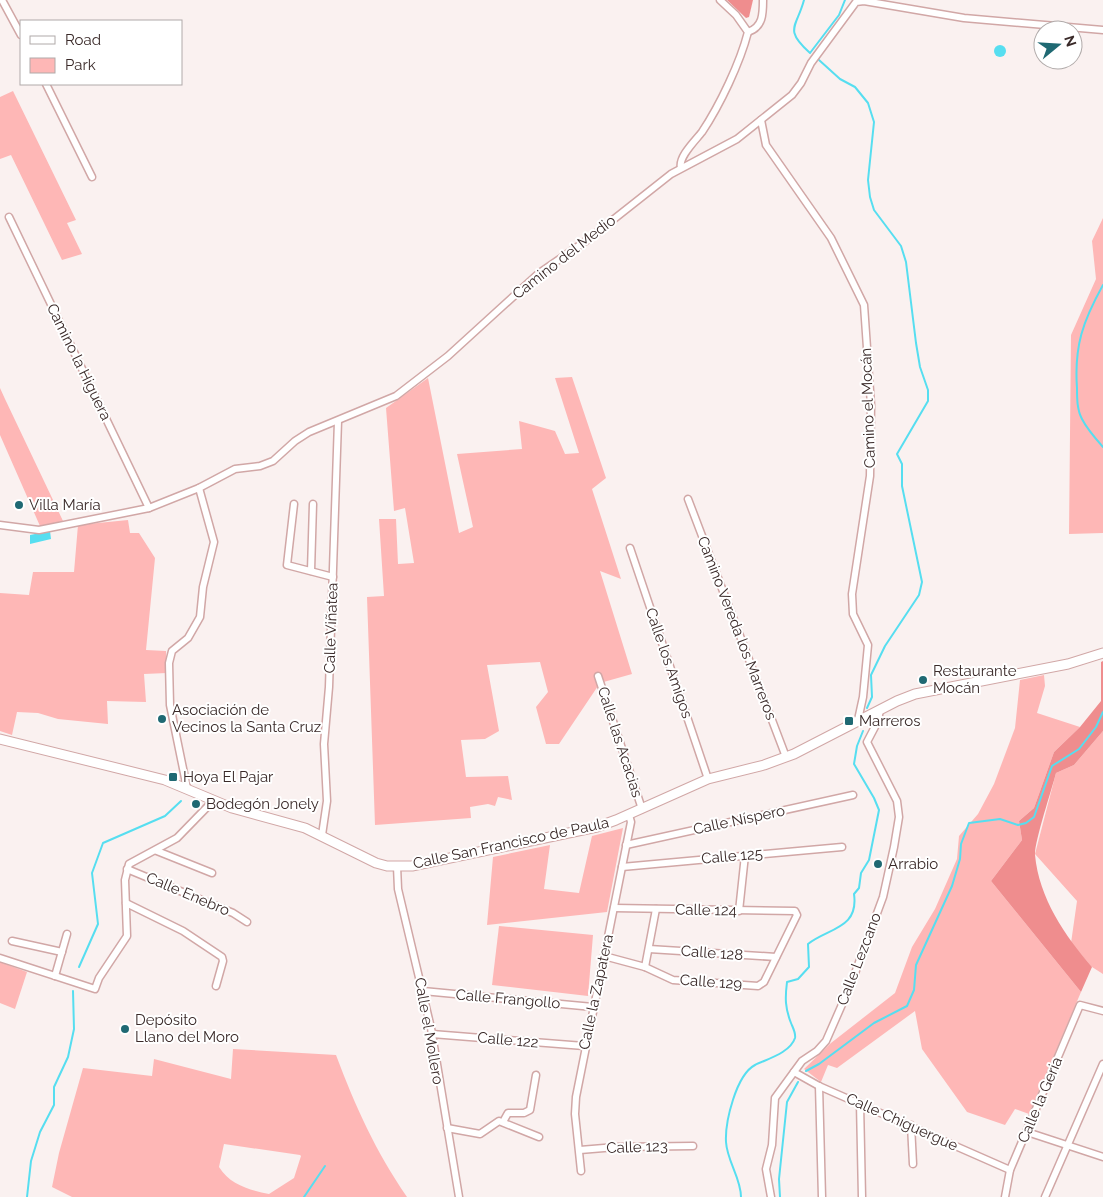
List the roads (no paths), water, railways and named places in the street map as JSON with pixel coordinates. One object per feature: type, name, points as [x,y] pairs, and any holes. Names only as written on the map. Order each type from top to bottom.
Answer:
[{"type":"main road","name":"Calle San Francisco de Paula","points":[[0,739],[165,780],[232,808],[288,823],[322,835],[362,858],[397,866],[412,866],[596,827],[629,815],[708,779],[786,757],[897,701],[931,690],[1068,664],[1103,653]]},
{"type":"street","points":[[2,0],[20,33]]},
{"type":"street","points":[[720,0],[736,15],[748,32]]},
{"type":"street","points":[[748,32],[754,30],[760,23],[763,16],[763,0]]},
{"type":"street","name":"Camino del Medio","points":[[0,525],[39,530],[149,508],[199,488],[234,469],[260,466],[273,461],[301,437],[386,401],[414,384],[448,356],[538,274],[681,168],[737,139],[797,90],[811,63],[853,4],[859,1],[964,18],[1103,30]]},
{"type":"street","points":[[681,168],[681,160],[703,130],[731,76],[748,32]]},
{"type":"street","points":[[46,85],[92,177]]},
{"type":"street","name":"Camino el Mocán","points":[[761,120],[766,146],[831,238],[864,306],[871,405],[870,476],[852,594],[853,614],[868,645],[863,696],[858,720]]},
{"type":"street","name":"Camino la Higuera","points":[[9,217],[149,508]]},
{"type":"street","name":"Calle Viñatea","points":[[322,835],[327,800],[324,744],[328,707],[338,420]]},
{"type":"street","points":[[187,788],[170,705],[169,663],[172,651],[188,638],[200,617],[203,587],[214,542],[199,488]]},
{"type":"street","name":"Camino Vereda los Marreros","points":[[688,499],[786,757]]},
{"type":"street","points":[[294,504],[287,565],[333,577]]},
{"type":"street","points":[[311,572],[313,504]]},
{"type":"street","name":"Calle los Amigos","points":[[630,548],[708,779]]},
{"type":"street","name":"Calle las Acacias","points":[[598,676],[642,809]]},
{"type":"street","name":"Calle Lezcano","points":[[771,1197],[766,1169],[772,1145],[775,1098],[802,1062],[817,1051],[826,1041],[851,984],[883,897],[899,817],[897,801],[867,742],[878,720],[880,709]]},
{"type":"street","name":"Calle Níspero","points":[[626,845],[853,795]]},
{"type":"street","points":[[0,958],[95,990],[99,978],[127,936],[126,903],[129,864],[156,851],[180,835],[213,801]]},
{"type":"street","name":"Calle la Zapatera","points":[[582,1171],[575,1114],[584,1046],[631,822],[629,815]]},
{"type":"street","name":"Calle 125","points":[[622,867],[842,847]]},
{"type":"street","points":[[156,851],[212,873]]},
{"type":"street","points":[[739,911],[745,855]]},
{"type":"street","name":"Calle el Mollero","points":[[397,866],[398,889],[432,1034],[459,1197]]},
{"type":"street","name":"Calle Enebro","points":[[128,869],[234,913],[247,922]]},
{"type":"street","points":[[126,903],[182,931],[222,957],[223,961],[216,986]]},
{"type":"street","name":"Calle 124","points":[[614,908],[795,911],[797,915],[776,957]]},
{"type":"street","points":[[645,967],[656,909]]},
{"type":"street","points":[[55,976],[67,934]]},
{"type":"street","points":[[12,941],[62,952]]},
{"type":"street","name":"Calle 128","points":[[649,949],[776,957]]},
{"type":"street","name":"Calle 129","points":[[604,956],[645,967],[673,980],[762,985],[776,957]]},
{"type":"street","name":"Calle Frangollo","points":[[423,992],[593,1006]]},
{"type":"street","name":"Calle la Geria","points":[[1005,1197],[1010,1170],[1080,1005],[1103,1011]]},
{"type":"street","name":"Calle 122","points":[[432,1034],[584,1046]]},
{"type":"street","points":[[1045,1197],[1103,1064]]},
{"type":"street","name":"Calle Chiguergue","points":[[794,1072],[819,1086],[1010,1170]]},
{"type":"street","points":[[503,1122],[508,1113],[524,1113],[530,1110],[536,1075]]},
{"type":"street","points":[[819,1086],[822,1197]]},
{"type":"street","points":[[860,1103],[862,1197]]},
{"type":"street","points":[[447,1128],[480,1134],[495,1122],[503,1122],[539,1138]]},
{"type":"street","points":[[911,1125],[913,1164]]},
{"type":"street","points":[[1027,1132],[1103,1157]]},
{"type":"street","name":"Calle 123","points":[[580,1150],[616,1147],[693,1146]]},
{"type":"water","points":[[1000,45],[1006,51],[1000,57],[994,51]]},
{"type":"water","points":[[50,531],[51,539],[30,544],[30,535]]},
{"type":"waterway","points":[[804,0],[794,33],[810,53],[839,15],[845,0]]},
{"type":"waterway","points":[[819,60],[840,79],[855,87],[868,103],[874,122],[868,180],[870,197],[874,210],[901,246],[906,262],[920,367],[928,390],[928,401],[897,454],[902,464],[902,486],[922,582],[919,595],[885,646],[871,675],[872,697],[867,708]]},
{"type":"waterway","points":[[1103,285],[1090,310],[1081,334],[1076,373],[1080,415],[1103,447]]},
{"type":"waterway","points":[[806,1071],[819,1064],[874,1023],[907,1006],[914,990],[916,965],[952,886],[960,859],[961,844],[969,823],[1000,819],[1018,825],[1026,823],[1034,817],[1052,766],[1079,749],[1096,727],[1103,712]]},
{"type":"waterway","points":[[741,1197],[739,1183],[726,1142],[727,1123],[737,1088],[748,1070],[783,1052],[795,1038],[787,1008],[787,982],[798,979],[809,967],[808,944],[840,926],[852,914],[854,894],[859,888],[861,873],[869,860],[879,810],[854,764],[857,746],[863,731]]},
{"type":"waterway","points":[[79,967],[98,924],[92,873],[103,843],[165,816],[181,801]]},
{"type":"waterway","points":[[27,1197],[31,1161],[40,1132],[54,1105],[54,1087],[68,1057],[74,1029],[73,991]]},
{"type":"waterway","points":[[780,1197],[779,1179],[787,1102],[798,1082]]},
{"type":"waterway","points":[[304,1197],[325,1166]]},
{"type":"place","name":"Villa María","points":[[19,505]]},
{"type":"place","name":"Restaurante Mocán","points":[[923,680]]},
{"type":"place","name":"Asociación de Vecinos la Santa Cruz","points":[[162,719]]},
{"type":"place","name":"Marreros","points":[[849,721]]},
{"type":"place","name":"Hoya El Pajar","points":[[173,777]]},
{"type":"place","name":"Bodegón Jonely","points":[[196,804]]},
{"type":"place","name":"Arrabio","points":[[878,864]]},
{"type":"place","name":"Depósito Llano del Moro","points":[[125,1029]]}]
